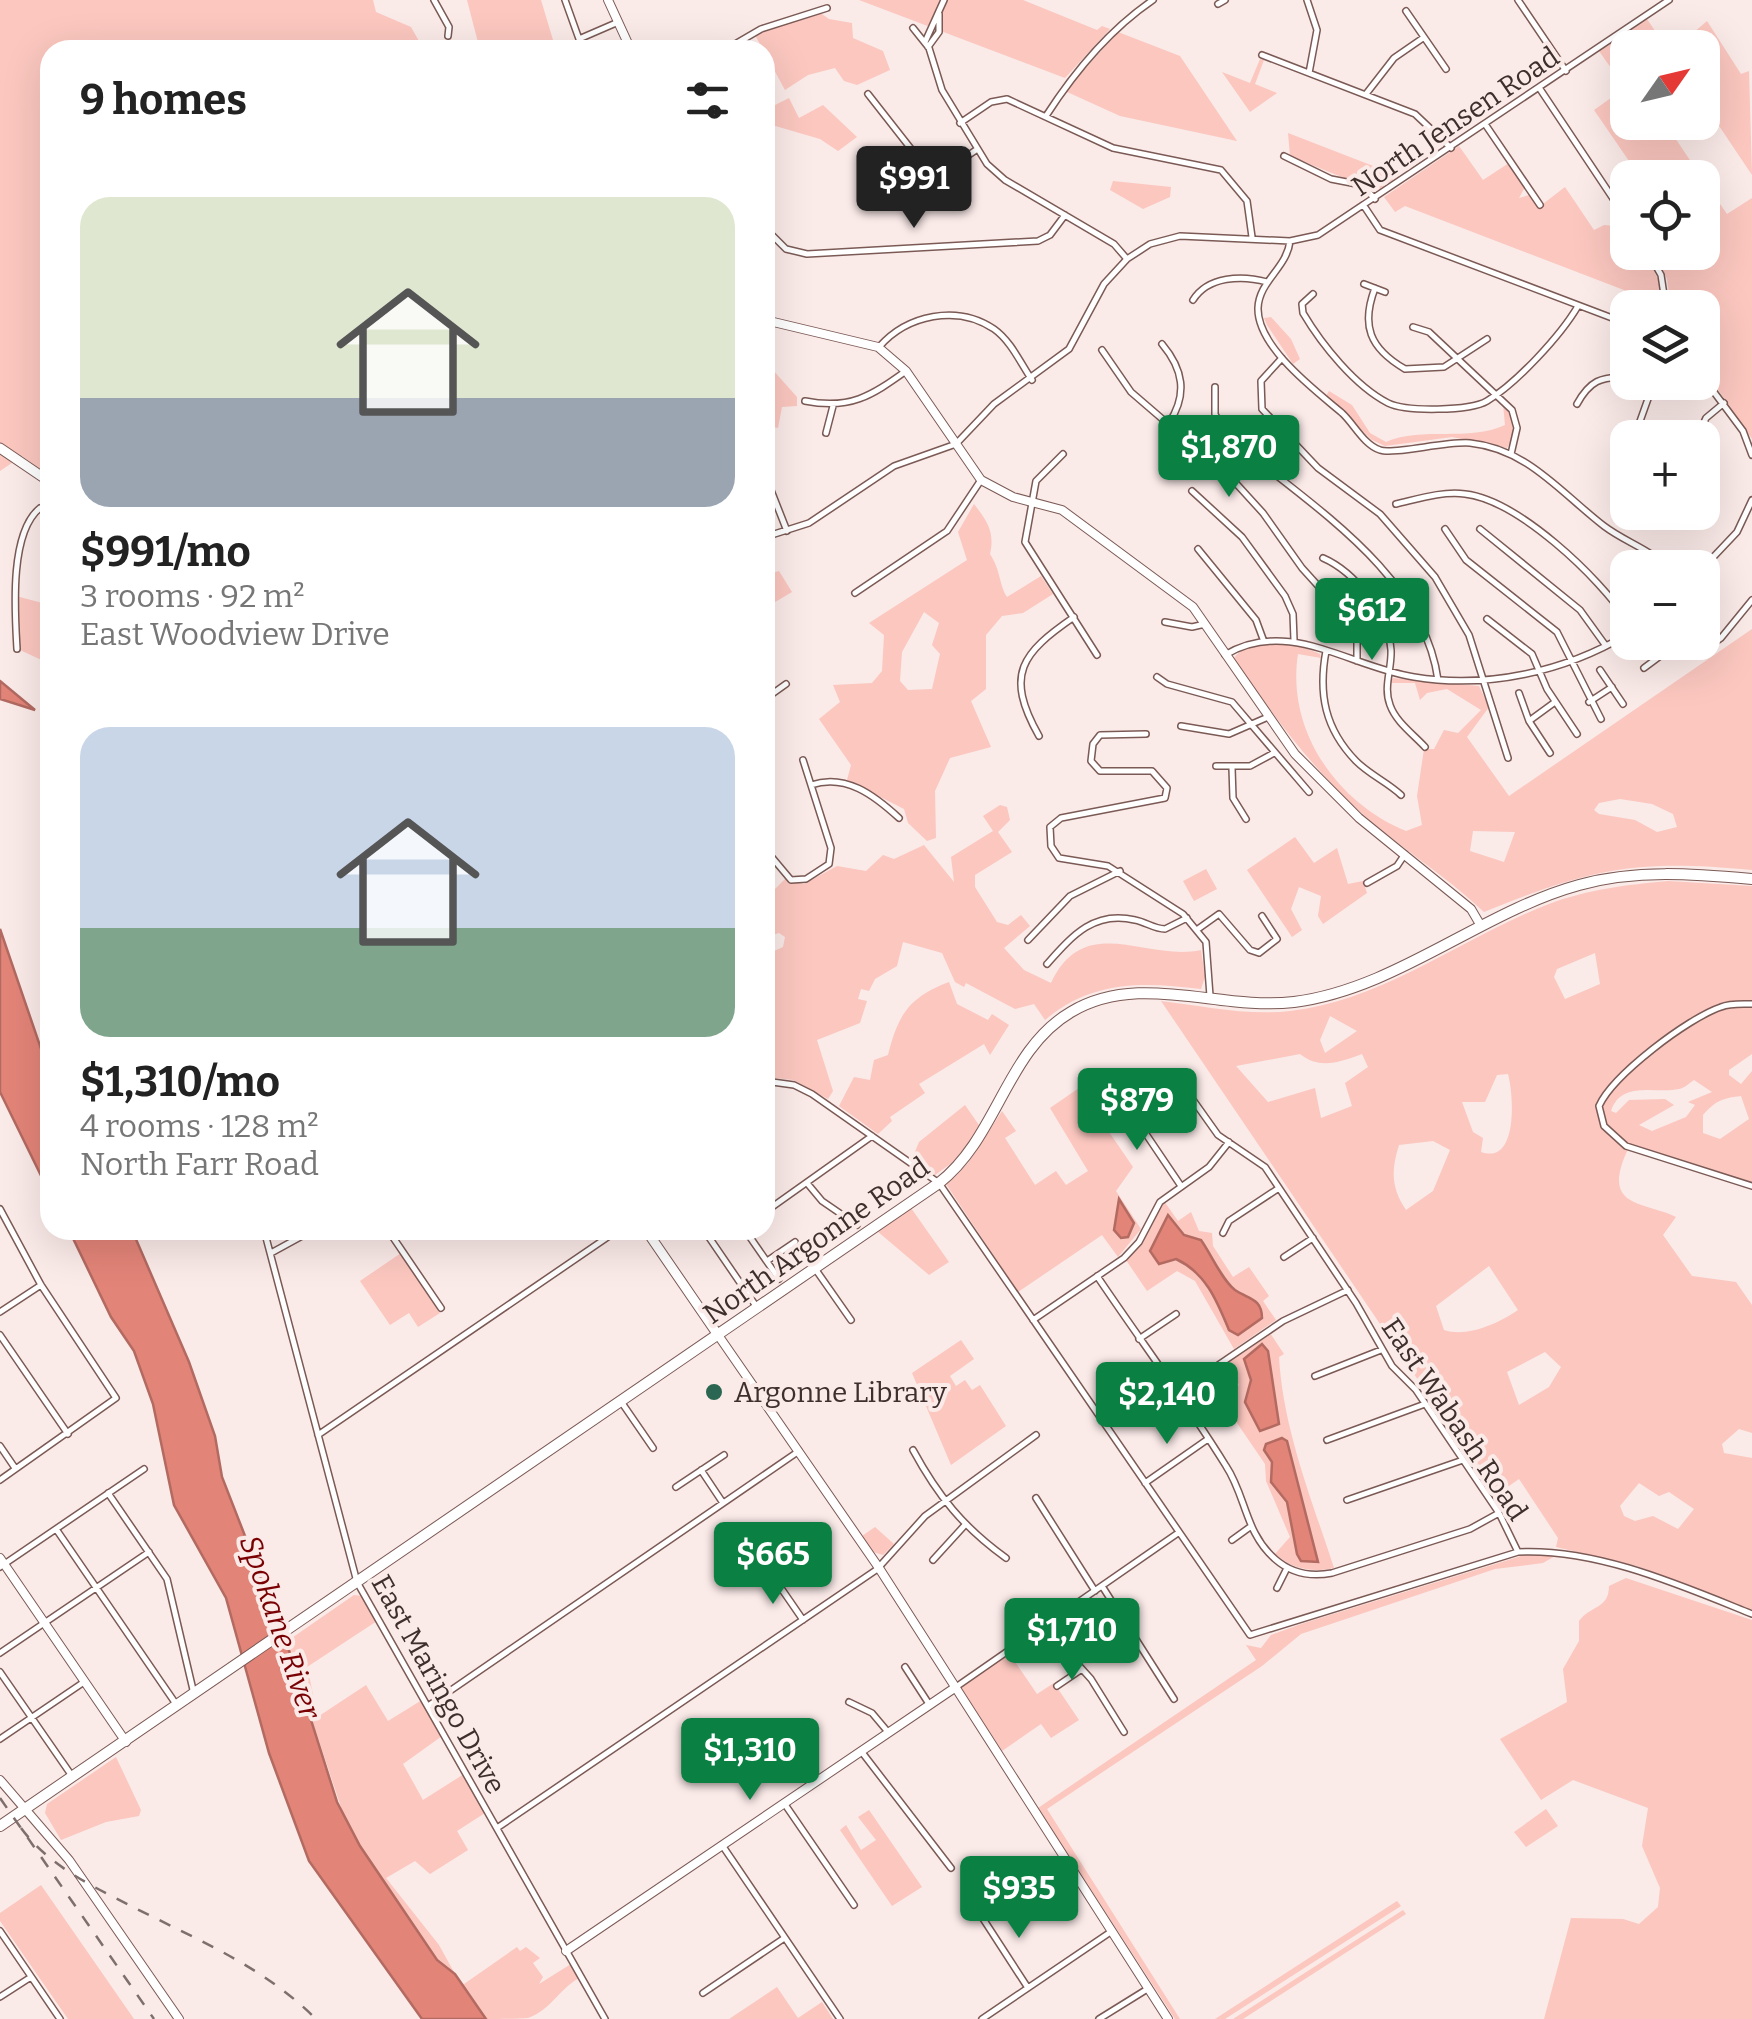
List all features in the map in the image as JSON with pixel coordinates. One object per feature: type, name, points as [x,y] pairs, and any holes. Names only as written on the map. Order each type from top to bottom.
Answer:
[{"type":"main road","points":[[0,448],[40,475]]},
{"type":"main road","name":"North Argonne Road","points":[[0,1826],[939,1183],[973,1149],[1032,1046],[1060,1019],[1098,999],[1123,994],[1152,992],[1258,1004],[1330,994],[1558,892],[1610,878],[1679,873],[1752,879]]},
{"type":"main road","points":[[653,1240],[718,1335]]},
{"type":"street","points":[[434,0],[449,27],[448,36]]},
{"type":"street","points":[[565,0],[580,39],[616,23]]},
{"type":"street","points":[[608,0],[625,40]]},
{"type":"street","points":[[927,44],[939,32],[939,12],[944,0]]},
{"type":"street","points":[[1046,116],[1070,78],[1131,16],[1154,0]]},
{"type":"street","points":[[1306,0],[1317,30],[1309,73]]},
{"type":"street","points":[[1518,0],[1566,71]]},
{"type":"street","name":"North Jensen Road","points":[[1126,259],[1150,244],[1180,236],[1290,241],[1318,235],[1669,0]]},
{"type":"street","points":[[742,40],[761,29],[827,8]]},
{"type":"street","points":[[1406,12],[1446,69]]},
{"type":"street","points":[[775,535],[809,524],[894,466],[956,444],[994,404],[1069,350],[1104,284],[1126,259],[1114,244],[998,175],[976,150],[960,123],[939,84],[927,44],[913,28]]},
{"type":"street","points":[[1366,94],[1379,73],[1423,38]]},
{"type":"street","points":[[1262,55],[1415,114],[1451,148]]},
{"type":"street","points":[[1540,89],[1610,194]]},
{"type":"street","points":[[868,94],[919,160],[930,166],[950,167],[976,150]]},
{"type":"street","points":[[960,123],[991,102],[1007,100],[1113,148],[1221,170],[1246,201],[1252,237]]},
{"type":"street","points":[[1485,124],[1540,205]]},
{"type":"street","points":[[1284,156],[1330,179],[1362,184],[1375,199]]},
{"type":"street","points":[[1364,206],[1380,230],[1610,318]]},
{"type":"street","points":[[775,238],[786,249],[807,254],[1038,241],[1050,236],[1064,215]]},
{"type":"street","points":[[1290,241],[1285,262],[1267,282],[1259,317],[1282,358],[1380,450],[1465,442],[1511,454],[1546,476],[1604,526],[1647,550]]},
{"type":"street","points":[[1194,300],[1200,290],[1234,278],[1267,282]]},
{"type":"street","points":[[1364,284],[1386,292]]},
{"type":"street","points":[[1375,288],[1366,313],[1367,328],[1394,362],[1408,371],[1424,372],[1458,358],[1487,338]]},
{"type":"street","points":[[1313,294],[1302,304],[1308,323],[1353,374],[1389,403],[1420,410],[1485,403],[1564,329],[1578,306]]},
{"type":"street","points":[[878,347],[914,320],[955,316],[992,328],[1032,380]]},
{"type":"street","points":[[775,326],[878,347],[906,371],[981,480],[1031,502],[1062,510],[1192,607],[1266,714],[1321,780],[1441,888],[1471,908],[1481,926]]},
{"type":"street","points":[[1413,327],[1429,332],[1496,394],[1516,419],[1511,454]]},
{"type":"street","points":[[1162,344],[1182,379],[1180,403],[1168,423]]},
{"type":"street","points":[[1102,350],[1131,392],[1244,490],[1302,568],[1345,614],[1356,634],[1356,662]]},
{"type":"street","points":[[1282,358],[1261,381],[1259,402],[1266,415],[1318,468],[1380,514],[1435,577],[1462,621],[1508,758]]},
{"type":"street","points":[[806,401],[833,406],[867,398],[906,371]]},
{"type":"street","points":[[1577,404],[1588,386],[1610,376]]},
{"type":"street","points":[[1215,386],[1215,414],[1225,434],[1344,534],[1400,591],[1430,641],[1438,680]]},
{"type":"street","points":[[1720,399],[1743,431],[1752,454]]},
{"type":"street","points":[[1705,420],[1724,404]]},
{"type":"street","points":[[826,432],[833,406]]},
{"type":"street","points":[[1064,454],[1036,481],[1025,542],[1098,655]]},
{"type":"street","points":[[856,593],[946,531],[981,480]]},
{"type":"street","points":[[1192,491],[1242,537],[1285,596],[1293,614],[1294,640]]},
{"type":"street","points":[[1396,504],[1450,493],[1495,504],[1596,580],[1610,598]]},
{"type":"street","points":[[775,500],[787,532]]},
{"type":"street","points":[[1720,550],[1737,532],[1752,500]]},
{"type":"street","points":[[17,649],[13,588],[29,521],[40,508]]},
{"type":"street","points":[[1445,529],[1466,560],[1558,632],[1589,702],[1601,719]]},
{"type":"street","points":[[1480,529],[1580,610],[1606,646]]},
{"type":"street","points":[[1198,549],[1256,620],[1263,639]]},
{"type":"street","points":[[1323,558],[1345,572],[1378,613],[1390,649],[1388,697],[1393,712],[1426,747]]},
{"type":"street","points":[[1720,637],[1752,600]]},
{"type":"street","points":[[1039,736],[1028,716],[1021,670],[1036,643],[1074,616]]},
{"type":"street","points":[[1487,619],[1532,654],[1555,702],[1577,734]]},
{"type":"street","points":[[1164,622],[1192,627],[1204,624]]},
{"type":"street","points":[[1225,655],[1263,639],[1294,640],[1389,672],[1438,680],[1483,680],[1572,661],[1610,644]]},
{"type":"street","points":[[1326,651],[1321,688],[1331,724],[1356,760],[1401,795]]},
{"type":"street","points":[[1644,668],[1656,660]]},
{"type":"street","points":[[1600,670],[1623,704]]},
{"type":"street","points":[[1158,677],[1167,684],[1232,702],[1309,792]]},
{"type":"street","points":[[775,692],[786,684]]},
{"type":"street","points":[[1589,702],[1612,686]]},
{"type":"street","points":[[1519,693],[1529,720],[1550,753]]},
{"type":"street","points":[[1529,720],[1555,702]]},
{"type":"street","points":[[1181,726],[1229,734],[1266,714]]},
{"type":"street","points":[[1146,734],[1100,735],[1092,744],[1091,761],[1100,770],[1152,771],[1168,788],[1164,798],[1061,818],[1050,826],[1048,838],[1055,854],[1064,861],[1090,862],[1120,871],[1187,918],[1198,929],[1210,955],[1210,999]]},
{"type":"street","points":[[1216,766],[1258,764],[1274,752]]},
{"type":"street","points":[[775,862],[791,880],[806,879],[829,864],[831,848],[803,760]]},
{"type":"street","points":[[1232,768],[1234,798],[1246,820]]},
{"type":"street","points":[[811,784],[830,780],[850,785],[881,802],[899,818]]},
{"type":"street","points":[[1367,883],[1396,866],[1406,854]]},
{"type":"street","points":[[1028,940],[1070,896],[1120,871]]},
{"type":"street","points":[[1198,929],[1220,914],[1250,950],[1259,953],[1277,939],[1262,916]]},
{"type":"street","points":[[1047,964],[1073,934],[1094,921],[1136,920],[1159,930],[1187,918]]},
{"type":"street","points":[[1752,1004],[1725,1005],[1703,1014],[1610,1088],[1599,1106],[1604,1126],[1626,1146],[1752,1186]]},
{"type":"street","name":"East Wabash Road","points":[[1176,1076],[1209,1125],[1256,1158],[1278,1188],[1348,1290],[1381,1350],[1425,1404],[1499,1512],[1518,1552]]},
{"type":"street","points":[[775,1082],[803,1089],[939,1183],[1250,1635],[1518,1552],[1546,1551],[1602,1563],[1682,1586],[1752,1614]]},
{"type":"street","points":[[1123,1100],[1181,1186]]},
{"type":"street","points":[[775,1205],[872,1136]]},
{"type":"street","points":[[1033,1320],[1133,1249],[1153,1210],[1209,1167],[1229,1142]]},
{"type":"street","points":[[808,1184],[822,1201],[857,1225]]},
{"type":"street","points":[[1223,1233],[1229,1221],[1278,1188]]},
{"type":"street","points":[[0,1209],[41,1285],[116,1398],[0,1480]]},
{"type":"street","points":[[1284,1257],[1313,1238]]},
{"type":"street","name":"East Maringo Drive","points":[[267,1240],[357,1582],[606,2019]]},
{"type":"street","points":[[271,1253],[294,1240]]},
{"type":"street","points":[[395,1240],[441,1308]]},
{"type":"street","points":[[318,1434],[603,1240]]},
{"type":"street","points":[[711,1240],[758,1308]]},
{"type":"street","points":[[748,1240],[779,1279]]},
{"type":"street","points":[[767,1261],[795,1242]]},
{"type":"street","points":[[815,1268],[851,1320]]},
{"type":"street","points":[[1097,1276],[1229,1470],[1250,1527],[1268,1553],[1288,1568],[1308,1574],[1332,1573],[1470,1529],[1499,1512]]},
{"type":"street","points":[[0,1312],[41,1285]]},
{"type":"street","points":[[1177,1393],[1283,1321],[1348,1290]]},
{"type":"street","points":[[1139,1339],[1176,1314]]},
{"type":"street","points":[[0,1335],[68,1434]]},
{"type":"street","points":[[718,1335],[879,1567],[1168,2019]]},
{"type":"street","points":[[1315,1376],[1381,1350]]},
{"type":"street","points":[[620,1401],[652,1448]]},
{"type":"street","points":[[1327,1440],[1425,1404]]},
{"type":"street","points":[[497,1828],[879,1567],[925,1516],[1036,1434]]},
{"type":"street","points":[[1144,1484],[1208,1439]]},
{"type":"street","points":[[0,1446],[16,1470]]},
{"type":"street","points":[[913,1450],[944,1503],[964,1526],[1006,1558]]},
{"type":"street","points":[[428,1706],[798,1451]]},
{"type":"street","points":[[676,1487],[724,1455]]},
{"type":"street","points":[[1347,1500],[1446,1470],[1463,1460]]},
{"type":"street","points":[[126,1742],[1,1563],[144,1470]]},
{"type":"street","points":[[701,1470],[723,1503]]},
{"type":"street","points":[[108,1493],[172,1592],[195,1695]]},
{"type":"street","points":[[1036,1498],[1095,1591]]},
{"type":"street","points":[[933,1560],[964,1526]]},
{"type":"street","points":[[1232,1540],[1250,1527]]},
{"type":"street","points":[[56,1529],[178,1706]]},
{"type":"street","points":[[566,1951],[1178,1533]]},
{"type":"street","points":[[0,1653],[149,1552]]},
{"type":"street","points":[[1277,1588],[1288,1568]]},
{"type":"street","points":[[772,1574],[803,1620]]},
{"type":"street","points":[[1102,1586],[1174,1699]]},
{"type":"street","points":[[1044,1626],[1051,1640],[1082,1668],[1124,1732]]},
{"type":"street","points":[[906,1667],[930,1704]]},
{"type":"street","points":[[1057,1686],[1082,1668]]},
{"type":"street","points":[[0,1672],[73,1778]]},
{"type":"street","points":[[0,1739],[84,1682]]},
{"type":"street","points":[[849,1702],[872,1713],[888,1732]]},
{"type":"street","points":[[861,1750],[951,1868]]},
{"type":"street","points":[[0,1780],[68,1860],[179,2019]]},
{"type":"street","points":[[784,1803],[854,1904]]},
{"type":"street","points":[[722,1845],[840,2019]]},
{"type":"street","points":[[980,1914],[1028,1988]]},
{"type":"street","points":[[0,1931],[60,2019]]},
{"type":"street","points":[[982,2019],[1112,1931]]},
{"type":"street","points":[[703,1993],[784,1938]]},
{"type":"street","points":[[0,1997],[30,1977]]},
{"type":"street","points":[[1099,2019],[1149,1988]]},
{"type":"shaded area","points":[[0,0],[373,0],[376,12],[411,27],[418,40],[40,40],[40,469],[22,456],[0,471]]},
{"type":"shaded area","points":[[467,0],[541,0],[553,40],[477,40]]},
{"type":"shaded area","points":[[859,0],[1023,0],[1097,30],[1102,26],[1110,29],[1065,78]]},
{"type":"shaded area","points":[[819,12],[829,19],[852,23],[853,38],[883,51],[890,70],[857,85],[844,81],[835,68],[808,75],[785,90],[775,72],[775,40],[758,40],[755,35]]},
{"type":"shaded area","points":[[1647,19],[1654,30],[1630,30]]},
{"type":"shaded area","points":[[1707,21],[1713,30],[1697,30]]},
{"type":"shaded area","points":[[1118,32],[1180,56],[1237,141],[1120,116],[1065,91]]},
{"type":"shaded area","points":[[1720,41],[1741,74],[1749,71],[1752,175],[1720,127]]},
{"type":"shaded area","points":[[1610,44],[1610,67],[1599,51]]},
{"type":"shaded area","points":[[1260,59],[1264,60],[1255,84],[1277,93],[1250,112],[1222,72],[1250,83]]},
{"type":"shaded area","points":[[789,98],[799,118],[823,105],[857,137],[838,151],[820,139],[775,126],[775,105]]},
{"type":"shaded area","points":[[1610,99],[1610,133],[1594,110]]},
{"type":"shaded area","points":[[1288,133],[1399,176],[1376,191],[1290,156]]},
{"type":"shaded area","points":[[1615,140],[1676,140],[1690,160],[1628,160]]},
{"type":"shaded area","points":[[1459,146],[1483,180],[1509,163],[1525,187],[1519,198],[1529,195],[1539,207],[1565,187],[1594,230],[1610,226],[1610,270],[1654,270],[1660,290],[1624,290],[1405,206],[1395,212],[1384,197]]},
{"type":"shaded area","points":[[1113,181],[1171,187],[1170,197],[1143,209],[1110,190]]},
{"type":"shaded area","points":[[1752,198],[1752,439],[1720,393],[1720,290],[1669,290],[1663,270],[1720,270],[1720,204],[1727,214]]},
{"type":"shaded area","points":[[1271,317],[1291,339],[1300,359],[1293,364],[1264,318]]},
{"type":"shaded area","points":[[775,372],[797,397],[797,406],[782,407],[778,428]]},
{"type":"shaded area","points":[[1329,391],[1352,405],[1370,433],[1386,442],[1415,435],[1491,430],[1505,425],[1503,404],[1512,420],[1513,437],[1507,448],[1452,437],[1385,446],[1372,440],[1326,396]]},
{"type":"shaded area","points":[[974,504],[989,527],[990,554],[1007,597],[1041,576],[1053,594],[1023,613],[1002,616],[986,635],[986,689],[971,701],[991,747],[950,758],[935,791],[936,838],[927,841],[908,823],[904,809],[847,780],[851,765],[819,719],[840,702],[833,685],[872,683],[882,671],[884,635],[869,623],[967,560],[958,532]],"holes":[[[924,612],[939,623],[932,645],[940,654],[932,689],[908,690],[900,681],[902,652]]]},
{"type":"shaded area","points":[[779,571],[792,592],[775,602],[775,572]]},
{"type":"shaded area","points":[[16,596],[40,602],[40,659],[20,650]]},
{"type":"shaded area","points":[[1752,629],[1752,870],[1676,866],[1615,870],[1555,885],[1484,912],[1339,792],[1291,737],[1234,658],[1242,650],[1263,643],[1287,644],[1320,654],[1321,658],[1298,654],[1296,682],[1309,736],[1338,783],[1358,802],[1406,831],[1422,825],[1417,796],[1424,749],[1434,749],[1444,730],[1458,733],[1481,710],[1447,689],[1427,693],[1420,700],[1415,683],[1390,683],[1393,678],[1479,686],[1489,707],[1467,737],[1509,796],[1707,660],[1720,660],[1720,651]],"holes":[[[1620,799],[1652,804],[1673,814],[1677,827],[1657,832],[1635,820],[1594,810],[1599,803]],[[1473,831],[1515,832],[1504,862],[1470,851]]]},
{"type":"shaded area","points":[[1000,805],[1007,807],[1010,820],[998,832],[1012,852],[975,875],[975,887],[997,922],[1008,925],[1021,915],[1030,926],[1004,948],[1024,970],[1051,983],[1065,961],[1081,949],[1099,944],[1180,952],[1201,950],[1205,977],[1201,989],[1119,987],[1081,997],[1045,1020],[1034,1004],[1015,1009],[966,983],[964,987],[955,982],[942,953],[903,942],[897,966],[875,979],[869,991],[861,989],[858,999],[867,1001],[860,1023],[817,1040],[833,1091],[828,1099],[793,1080],[775,1078],[775,951],[783,947],[785,937],[775,934],[775,889],[785,879],[804,884],[837,866],[866,871],[883,855],[894,859],[924,845],[954,882],[951,857],[993,831],[983,816]]},
{"type":"shaded area","points":[[1295,837],[1314,863],[1337,848],[1348,884],[1363,881],[1367,893],[1323,924],[1318,916],[1321,896],[1299,887],[1291,909],[1302,930],[1292,937],[1247,870]]},
{"type":"shaded area","points":[[1206,869],[1217,889],[1194,901],[1183,881]]},
{"type":"shaded area","points":[[1668,881],[1752,886],[1752,1054],[1729,1070],[1729,1075],[1741,1084],[1752,1071],[1752,1188],[1628,1149],[1619,1183],[1629,1200],[1676,1217],[1663,1235],[1692,1276],[1736,1282],[1752,1305],[1752,1433],[1739,1429],[1722,1444],[1724,1453],[1752,1458],[1752,1610],[1637,1566],[1556,1547],[1558,1538],[1519,1479],[1496,1495],[1161,1001],[1258,1012],[1324,1005],[1390,981],[1549,904],[1593,891]],"holes":[[[1595,953],[1600,984],[1565,999],[1554,977],[1557,969]],[[1330,1016],[1357,1031],[1325,1053],[1320,1040]],[[1300,1054],[1315,1062],[1330,1063],[1362,1054],[1368,1067],[1345,1083],[1352,1106],[1321,1118],[1315,1088],[1268,1102],[1236,1066]],[[1508,1074],[1511,1126],[1502,1148],[1493,1153],[1481,1152],[1483,1138],[1473,1132],[1462,1102],[1485,1102],[1497,1075]],[[1694,1080],[1712,1092],[1688,1102],[1695,1105],[1686,1117],[1652,1131],[1639,1125],[1674,1105],[1665,1099],[1629,1100],[1616,1113],[1611,1111],[1616,1101],[1631,1092],[1679,1089]],[[1741,1096],[1749,1119],[1720,1139],[1703,1133],[1703,1115],[1729,1098]],[[1433,1141],[1450,1150],[1433,1191],[1406,1210],[1395,1186],[1399,1145]],[[1489,1266],[1518,1310],[1473,1331],[1444,1330],[1436,1306]],[[1545,1352],[1561,1367],[1549,1387],[1519,1405],[1507,1372]],[[1639,1483],[1659,1496],[1669,1492],[1694,1509],[1678,1529],[1653,1516],[1635,1521],[1624,1516],[1620,1506]]]},
{"type":"shaded area","points":[[949,982],[957,1004],[988,1020],[992,1014],[1009,1025],[990,1055],[984,1044],[919,1084],[925,1093],[890,1117],[892,1121],[878,1134],[839,1106],[854,1077],[870,1080],[874,1060],[888,1055],[907,1009],[924,994]]},
{"type":"shaded area","points":[[1079,1088],[1133,1167],[1116,1191],[1141,1229],[1118,1257],[1102,1235],[1018,1292],[946,1184],[968,1163],[1002,1111],[1016,1131],[1005,1138],[1035,1185],[1056,1171],[1066,1185],[1088,1171],[1050,1108]]},
{"type":"shaded area","points":[[965,1105],[981,1128],[953,1162],[935,1175],[912,1159],[919,1142]]},
{"type":"shaded area","points":[[1164,1201],[1178,1221],[1191,1212],[1199,1231],[1212,1233],[1213,1246],[1233,1277],[1249,1267],[1269,1296],[1263,1301],[1276,1320],[1234,1349],[1195,1281],[1177,1271],[1147,1291],[1126,1260],[1140,1245]]},
{"type":"shaded area","points":[[911,1208],[949,1262],[929,1275],[877,1231]]},
{"type":"shaded area","points":[[401,1253],[440,1313],[418,1327],[409,1313],[390,1325],[360,1281]]},
{"type":"shaded area","points":[[1270,1333],[1284,1354],[1279,1357],[1292,1437],[1334,1568],[1303,1569],[1275,1554],[1290,1537],[1266,1481],[1265,1464],[1220,1398],[1239,1385],[1225,1364]]},
{"type":"shaded area","points":[[961,1340],[974,1359],[950,1376],[956,1386],[965,1380],[972,1390],[980,1385],[1006,1426],[951,1465],[912,1373]]},
{"type":"shaded area","points":[[875,1527],[894,1544],[883,1555],[873,1552],[862,1536]]},
{"type":"shaded area","points":[[1528,1554],[1555,1556],[1543,1563],[1495,1569],[1301,1634],[1262,1666],[1047,1809],[1180,2019],[1175,2019],[1038,1808],[1256,1660],[1246,1645],[1261,1648],[1271,1635],[1304,1623]]},
{"type":"shaded area","points":[[1626,1578],[1752,1620],[1752,2019],[1544,2019],[1571,1918],[1623,1919],[1639,1924],[1658,1907],[1660,1888],[1642,1846],[1648,1808],[1573,1780],[1541,1800],[1500,1739],[1567,1702],[1563,1669],[1579,1641],[1579,1621],[1603,1603],[1609,1586]]},
{"type":"shaded area","points":[[354,1595],[362,1596],[377,1621],[307,1667],[316,1707],[313,1720],[366,1685],[388,1721],[422,1700],[442,1736],[403,1764],[423,1800],[464,1774],[485,1813],[457,1831],[468,1850],[430,1874],[415,1861],[386,1878],[439,1945],[455,1974],[437,1960],[347,1825],[286,1642]]},
{"type":"shaded area","points":[[1009,1653],[1037,1694],[1054,1683],[1079,1720],[1051,1738],[1041,1724],[1002,1751],[960,1686]]},
{"type":"shaded area","points":[[116,1757],[141,1810],[139,1816],[106,1822],[61,1840],[45,1813],[47,1804]]},
{"type":"shaded area","points":[[1546,1809],[1558,1826],[1526,1847],[1514,1832]]},
{"type":"shaded area","points":[[869,1810],[922,1887],[892,1906],[840,1830],[846,1825],[861,1850],[876,1840],[858,1817]]},
{"type":"shaded area","points":[[41,1885],[134,2019],[68,2019],[0,1921],[0,1913]]},
{"type":"shaded area","points":[[1397,1901],[1401,1906],[1225,2019],[1215,2019]]},
{"type":"shaded area","points":[[1403,1910],[1406,1914],[1243,2019],[1233,2019]]},
{"type":"shaded area","points":[[517,1947],[520,1951],[526,1947],[540,1958],[533,1963],[543,1977],[539,1984],[571,1964],[579,1978],[528,2018],[486,2019],[458,1982],[464,1984]]},
{"type":"shaded area","points":[[777,1987],[798,2018],[822,2002],[833,2019],[729,2019]]},
{"type":"water","points":[[0,681],[35,710],[0,699]]},
{"type":"water","points":[[0,929],[40,1046],[40,1174],[0,1092]]},
{"type":"water","points":[[1119,1199],[1134,1223],[1128,1237],[1121,1238],[1114,1230]]},
{"type":"water","points":[[1168,1215],[1184,1235],[1201,1240],[1230,1286],[1257,1303],[1262,1318],[1238,1335],[1229,1330],[1215,1298],[1195,1272],[1176,1259],[1159,1264],[1150,1251]]},
{"type":"water","name":"Spokane River","points":[[74,1240],[136,1240],[189,1362],[215,1436],[222,1477],[286,1641],[337,1802],[360,1846],[437,1960],[455,1974],[486,2019],[422,2019],[309,1861],[269,1753],[226,1598],[174,1505],[153,1404],[134,1351],[111,1317]]},
{"type":"water","points":[[1262,1344],[1268,1351],[1279,1424],[1260,1431],[1245,1402],[1251,1380],[1244,1359]]},
{"type":"water","points":[[1282,1438],[1287,1441],[1318,1562],[1301,1561],[1287,1502],[1271,1482],[1272,1462],[1264,1450],[1266,1444]]},
{"type":"railway","points":[[0,1798],[154,2019]]},
{"type":"railway","points":[[21,1828],[72,1874],[252,1969],[316,2019]]},
{"type":"place","name":"Argonne Library","points":[[714,1392]]}]
